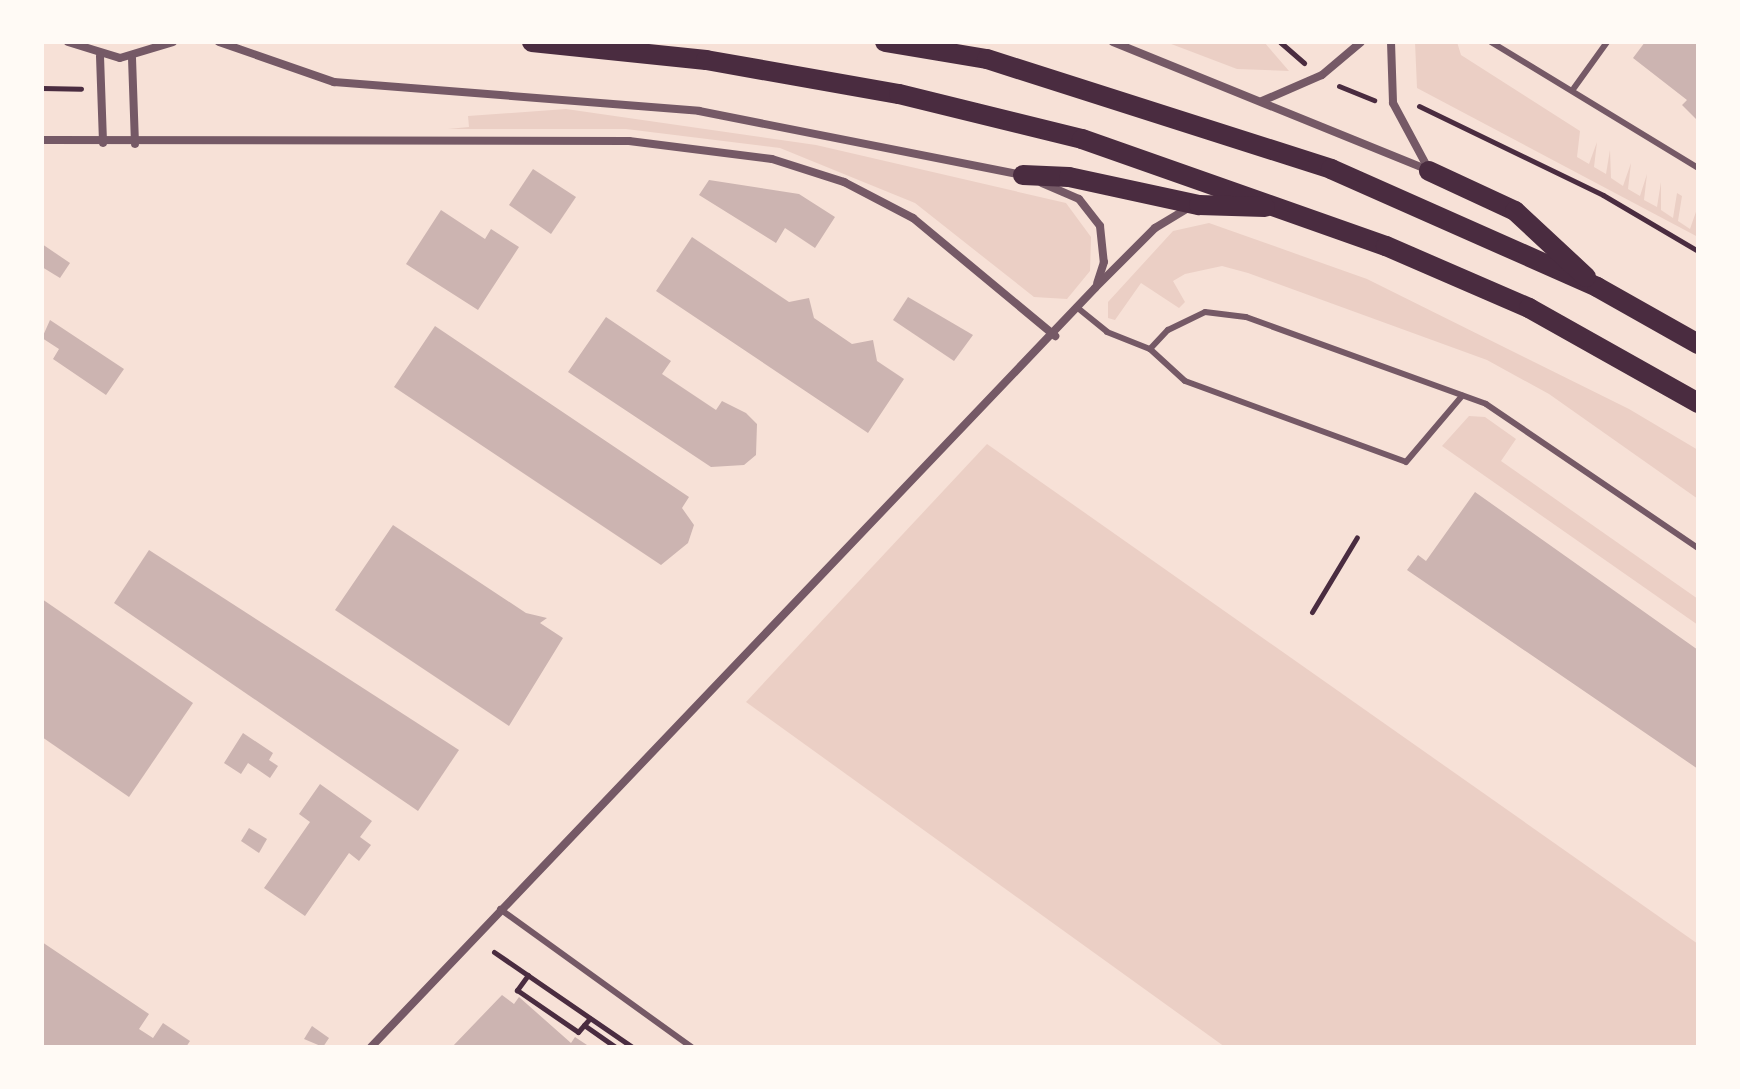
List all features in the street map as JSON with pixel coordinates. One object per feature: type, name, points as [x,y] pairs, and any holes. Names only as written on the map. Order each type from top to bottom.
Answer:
[{"type":"main road","points":[[532,42],[706,60],[899,94],[1082,139],[1285,207],[1529,308],[1698,403]]},
{"type":"main road","points":[[885,42],[987,59],[1214,127],[1331,169],[1597,287],[1698,344]]},
{"type":"main road","points":[[1429,171],[1515,211],[1597,287]]},
{"type":"main road","points":[[1023,175],[1069,177],[1199,205],[1285,207]]},
{"type":"street","points":[[68,42],[100,56],[132,58],[173,42]]},
{"type":"street","points":[[219,42],[334,82],[699,111],[1023,175],[1090,209],[1105,241],[1095,288]]},
{"type":"street","points":[[1113,42],[1429,171]]},
{"type":"street","points":[[1262,101],[1322,75],[1361,42]]},
{"type":"street","points":[[1391,42],[1393,103],[1429,171]]},
{"type":"street","points":[[100,56],[103,143]]},
{"type":"street","points":[[132,58],[135,144]]},
{"type":"street","points":[[42,140],[135,144],[629,141],[772,159],[844,182],[913,218],[1055,336]]},
{"type":"street","points":[[371,1047],[500,909],[1055,336],[1095,288],[1155,228],[1199,205]]},
{"type":"lane","points":[[1491,42],[1574,88],[1698,168]]},
{"type":"lane","points":[[1574,88],[1607,42]]},
{"type":"lane","points":[[1079,309],[1107,332],[1150,349],[1185,381],[1406,462],[1462,396]]},
{"type":"lane","points":[[1150,349],[1168,330],[1205,312],[1246,317],[1462,396],[1525,427],[1698,548]]},
{"type":"lane","points":[[500,909],[691,1047]]},
{"type":"path","points":[[1280,42],[1308,65]]},
{"type":"path","points":[[1339,86],[1377,101]]},
{"type":"path","points":[[42,88],[93,89]]},
{"type":"path","points":[[1413,106],[1558,172],[1698,251]]},
{"type":"path","points":[[1312,612],[1357,537]]},
{"type":"path","points":[[494,952],[632,1047]]},
{"type":"path","points":[[528,975],[517,990],[578,1032],[590,1018]]},
{"type":"path","points":[[584,1025],[605,1044],[616,1047]]},
{"type":"shaded area","points":[[1166,42],[1264,42],[1289,71],[1237,69]]},
{"type":"shaded area","points":[[1415,42],[1457,42],[1461,55],[1580,131],[1577,157],[1589,164],[1597,142],[1594,167],[1606,174],[1610,150],[1611,178],[1623,186],[1631,163],[1628,189],[1640,196],[1647,174],[1644,200],[1657,207],[1661,182],[1661,210],[1673,218],[1677,193],[1682,196],[1678,221],[1690,229],[1698,206],[1698,237],[1417,88]]},
{"type":"shaded area","points":[[566,109],[816,145],[1066,203],[1091,237],[1090,271],[1067,299],[1034,297],[915,203],[780,148],[626,129],[448,129],[469,127],[468,116]]},
{"type":"shaded area","points":[[1209,223],[1367,279],[1629,409],[1698,450],[1698,499],[1549,394],[1487,360],[1248,273],[1222,266],[1185,274],[1173,281],[1185,302],[1179,308],[1141,283],[1115,320],[1108,318],[1108,302],[1173,231]]},
{"type":"shaded area","points":[[1469,416],[1485,417],[1516,439],[1501,461],[1698,599],[1698,625],[1442,446]]},
{"type":"shaded area","points":[[987,444],[1698,944],[1698,1047],[1225,1047],[746,702]]},
{"type":"building","points":[[1645,42],[1698,42],[1698,121],[1682,105],[1687,100],[1633,58]]},
{"type":"building","points":[[533,169],[576,197],[551,234],[509,205]]},
{"type":"building","points":[[709,180],[799,194],[835,217],[815,248],[785,228],[776,243],[699,195]]},
{"type":"building","points":[[441,210],[485,239],[491,229],[519,247],[478,310],[406,264]]},
{"type":"building","points":[[692,237],[789,302],[809,298],[814,318],[852,344],[873,340],[877,361],[904,379],[868,433],[656,291]]},
{"type":"building","points":[[42,244],[70,263],[60,278],[42,267]]},
{"type":"building","points":[[908,297],[973,335],[954,361],[893,320]]},
{"type":"building","points":[[606,317],[671,361],[662,374],[716,410],[722,401],[746,413],[757,424],[756,455],[744,465],[711,467],[568,372]]},
{"type":"building","points":[[50,320],[124,369],[106,395],[53,359],[59,349],[42,338]]},
{"type":"building","points":[[435,326],[689,497],[682,508],[694,525],[688,543],[661,565],[394,387]]},
{"type":"building","points":[[1475,492],[1698,650],[1698,769],[1407,570],[1418,555],[1426,561]]},
{"type":"building","points":[[393,525],[526,613],[547,618],[540,623],[563,638],[509,726],[335,610]]},
{"type":"building","points":[[149,550],[459,750],[418,811],[114,603]]},
{"type":"building","points":[[42,599],[193,703],[129,797],[42,737]]},
{"type":"building","points":[[243,733],[273,753],[269,760],[278,766],[270,778],[248,763],[241,774],[224,763]]},
{"type":"building","points":[[320,784],[372,821],[360,837],[371,845],[359,861],[349,853],[305,916],[264,888],[310,822],[299,814]]},
{"type":"building","points":[[249,828],[267,839],[259,853],[241,841]]},
{"type":"building","points":[[42,942],[149,1014],[139,1029],[153,1038],[163,1023],[190,1041],[186,1047],[42,1047]]},
{"type":"building","points":[[502,995],[514,1004],[519,997],[571,1043],[575,1037],[590,1047],[452,1047]]},
{"type":"building","points":[[312,1026],[329,1038],[323,1047],[304,1039]]}]
